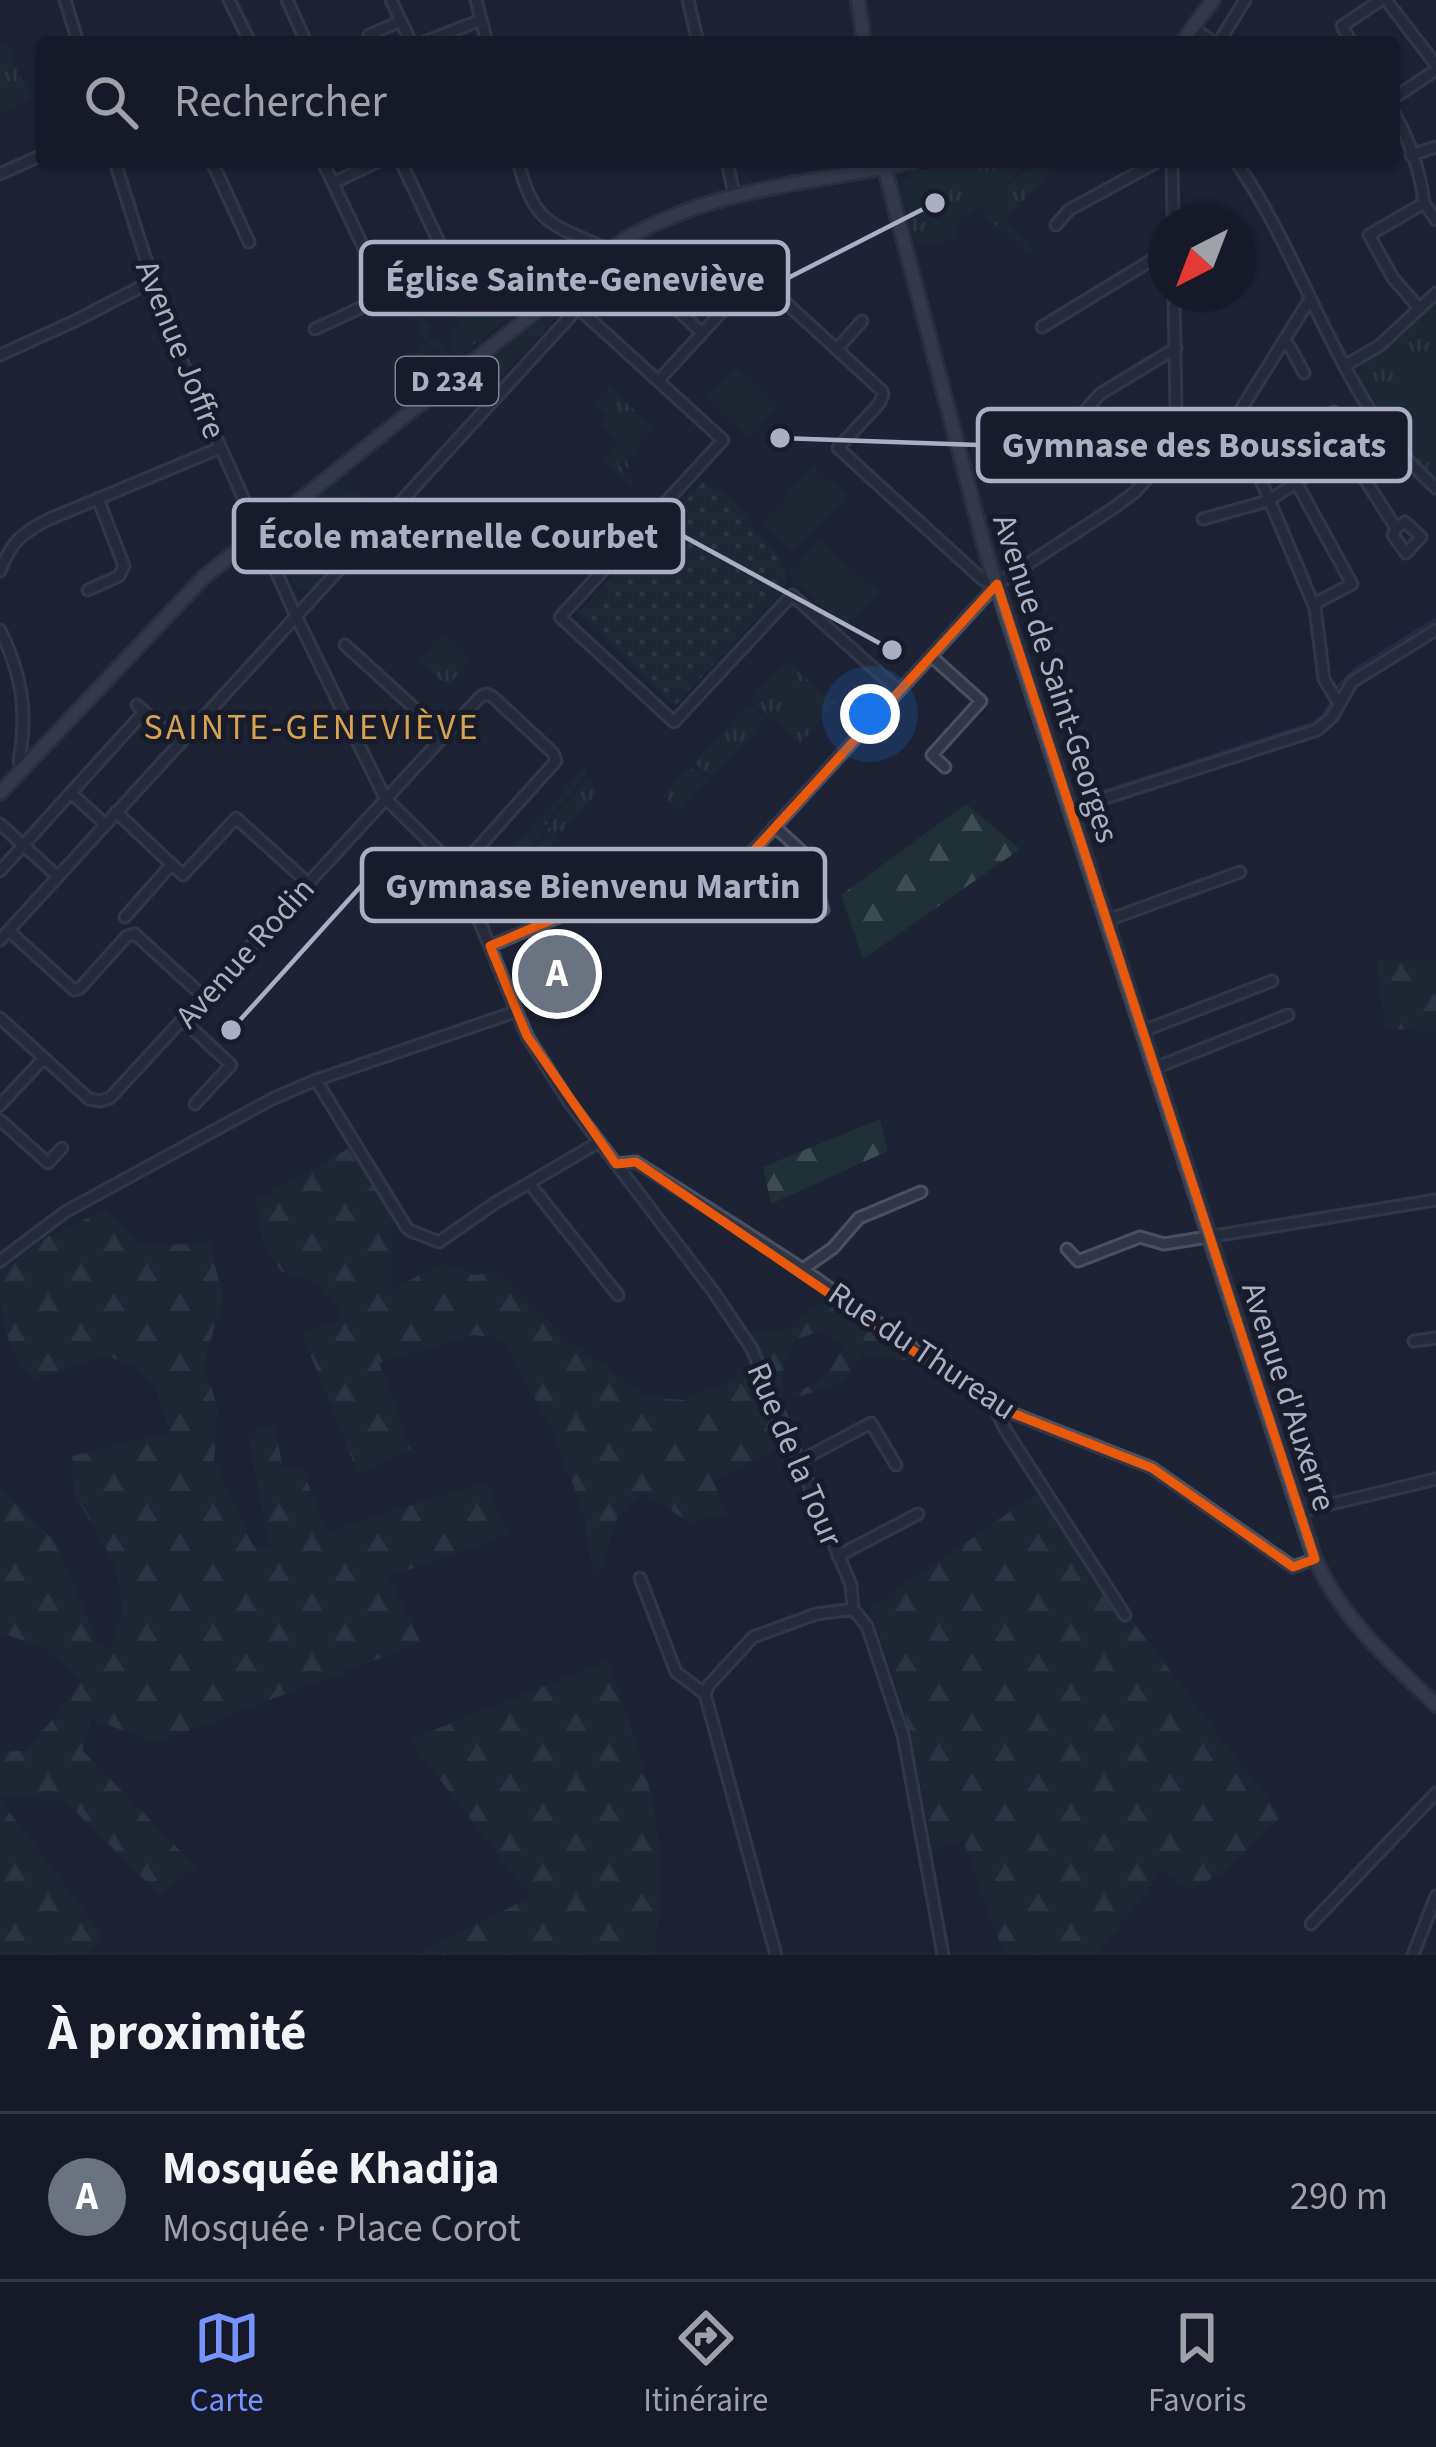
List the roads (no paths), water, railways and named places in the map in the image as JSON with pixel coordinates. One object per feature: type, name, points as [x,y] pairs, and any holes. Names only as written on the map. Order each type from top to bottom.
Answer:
[{"type":"main road","points":[[857,0],[863,36]]},
{"type":"main road","points":[[1188,36],[1214,0]]},
{"type":"main road","name":"D 234","points":[[0,793],[204,577],[609,250],[668,217],[869,168]]},
{"type":"main road","name":"Avenue de Saint-Georges","points":[[884,168],[997,584],[1155,1068]]},
{"type":"main road","name":"Avenue d'Auxerre","points":[[1155,1068],[1315,1559],[1333,1595],[1361,1632],[1436,1705]]},
{"type":"street","points":[[65,0],[76,36]]},
{"type":"street","points":[[229,0],[247,36]]},
{"type":"street","points":[[287,0],[303,36]]},
{"type":"street","points":[[391,0],[408,36]]},
{"type":"street","points":[[476,0],[485,36]]},
{"type":"street","points":[[688,0],[697,36]]},
{"type":"street","points":[[1221,36],[1245,0]]},
{"type":"street","points":[[1348,36],[1342,26],[1383,0],[1436,68],[1400,94]]},
{"type":"street","points":[[440,36],[481,20]]},
{"type":"street","points":[[370,35],[401,21]]},
{"type":"street","points":[[1194,29],[1206,36]]},
{"type":"street","points":[[1400,122],[1424,203],[1436,220]]},
{"type":"street","points":[[1411,155],[1436,147]]},
{"type":"street","points":[[0,174],[36,158]]},
{"type":"street","name":"Avenue Joffre","points":[[117,168],[182,361],[296,616],[385,798],[458,870]]},
{"type":"street","points":[[215,168],[249,242]]},
{"type":"street","points":[[326,168],[386,295]]},
{"type":"street","points":[[333,183],[364,168]]},
{"type":"street","points":[[315,328],[445,268],[448,262],[404,168]]},
{"type":"street","points":[[520,168],[526,191],[544,218],[566,233],[609,250]]},
{"type":"street","points":[[728,168],[735,197]]},
{"type":"street","points":[[1056,225],[1069,210],[1145,168]]},
{"type":"street","points":[[1172,168],[1172,204]]},
{"type":"street","points":[[1240,168],[1344,366],[1383,426],[1436,488]]},
{"type":"street","points":[[1419,308],[1394,278],[1369,235],[1424,203]]},
{"type":"street","points":[[1042,327],[1148,262]]},
{"type":"street","points":[[682,264],[657,291],[703,333]]},
{"type":"street","points":[[658,381],[756,278],[763,281],[883,395],[838,448],[983,580],[997,584]]},
{"type":"street","points":[[0,355],[152,281]]},
{"type":"street","points":[[562,288],[722,440],[560,617],[674,722],[792,596],[898,691]]},
{"type":"street","points":[[1344,366],[1379,346],[1436,293]]},
{"type":"street","points":[[1310,299],[1235,419],[1314,604],[1324,679],[1339,704]]},
{"type":"street","points":[[0,940],[578,308]]},
{"type":"street","points":[[490,946],[589,904],[630,865],[649,870],[688,905],[706,902],[997,584],[1115,507],[1152,473],[1176,409],[1175,312]]},
{"type":"street","points":[[837,349],[862,321]]},
{"type":"street","points":[[1283,342],[1304,373]]},
{"type":"street","points":[[1071,427],[1100,394],[1176,348]]},
{"type":"street","points":[[1334,412],[1396,527]]},
{"type":"street","points":[[1203,520],[1268,501],[1383,426]]},
{"type":"street","points":[[0,571],[11,545],[22,534],[220,448]]},
{"type":"street","points":[[1296,482],[1352,584],[1314,604]]},
{"type":"street","points":[[88,590],[118,576],[124,566],[98,500]]},
{"type":"street","points":[[1071,809],[1317,730],[1326,725],[1352,682],[1436,630]]},
{"type":"street","points":[[0,631],[20,676],[25,706],[19,760],[24,767]]},
{"type":"street","points":[[345,645],[444,735]]},
{"type":"street","points":[[931,656],[981,701],[932,755],[945,767]]},
{"type":"street","name":"Avenue Rodin","points":[[44,1058],[84,1095],[100,1101],[115,1094],[486,694],[556,758],[458,870]]},
{"type":"street","points":[[0,871],[140,708],[178,743]]},
{"type":"street","points":[[71,793],[104,824]]},
{"type":"street","points":[[116,812],[183,875],[236,818],[308,883]]},
{"type":"street","points":[[0,824],[57,876]]},
{"type":"street","points":[[774,826],[811,860],[823,910]]},
{"type":"street","points":[[124,916],[172,865]]},
{"type":"street","name":"Rue de la Tour","points":[[458,870],[515,1012],[561,1091],[752,1349],[851,1585],[853,1610],[867,1626],[903,1736],[943,1955]]},
{"type":"street","points":[[1108,920],[1240,872]]},
{"type":"street","points":[[9,931],[74,990],[135,934],[204,997]]},
{"type":"street","points":[[1143,1031],[1272,981]]},
{"type":"street","points":[[0,1261],[64,1212],[272,1099],[515,1012]]},
{"type":"street","points":[[1155,1068],[1288,1015]]},
{"type":"street","points":[[0,1018],[44,1058],[0,1105]]},
{"type":"street","points":[[183,1020],[231,1065],[195,1104]]},
{"type":"street","points":[[316,1081],[410,1230],[439,1242],[599,1142]]},
{"type":"street","points":[[0,1120],[48,1163],[62,1148]]},
{"type":"street","name":"Rue du Thureau","points":[[616,1164],[637,1162],[803,1269],[994,1406],[1152,1468],[1293,1567],[1315,1559]]},
{"type":"street","points":[[635,1189],[663,1180]]},
{"type":"street","points":[[529,1183],[618,1295]]},
{"type":"street","points":[[803,1269],[833,1248],[859,1218],[921,1192]]},
{"type":"street","points":[[1067,1249],[1078,1261],[1140,1237],[1164,1244],[1436,1200]]},
{"type":"street","points":[[1414,1341],[1436,1338]]},
{"type":"street","points":[[994,1406],[1125,1615]]},
{"type":"street","points":[[798,1462],[871,1423],[896,1465]]},
{"type":"street","points":[[1298,1512],[1436,1479]]},
{"type":"street","points":[[838,1556],[918,1514]]},
{"type":"street","points":[[640,1579],[676,1672],[705,1694],[776,1955]]},
{"type":"street","points":[[705,1694],[753,1637],[816,1614],[853,1610]]},
{"type":"street","points":[[1311,1924],[1436,1793]]},
{"type":"street","points":[[1413,1955],[1436,1896]]},
{"type":"waterway","points":[[1337,687],[1355,669],[1436,619]]},
{"type":"waterway","points":[[1079,795],[1083,798],[1312,723],[1331,702]]},
{"type":"place","name":"Église Sainte-Geneviève","points":[[935,203]]},
{"type":"place","name":"Gymnase des Boussicats","points":[[780,438]]},
{"type":"place","name":"École maternelle Courbet","points":[[892,650]]},
{"type":"place","name":"Mosquée Khadija","points":[[557,974]]},
{"type":"place","name":"Gymnase Bienvenu Martin","points":[[231,1030]]},
{"type":"district","name":"SAINTE-GENEVIÈVE","points":[[312,726]]}]
